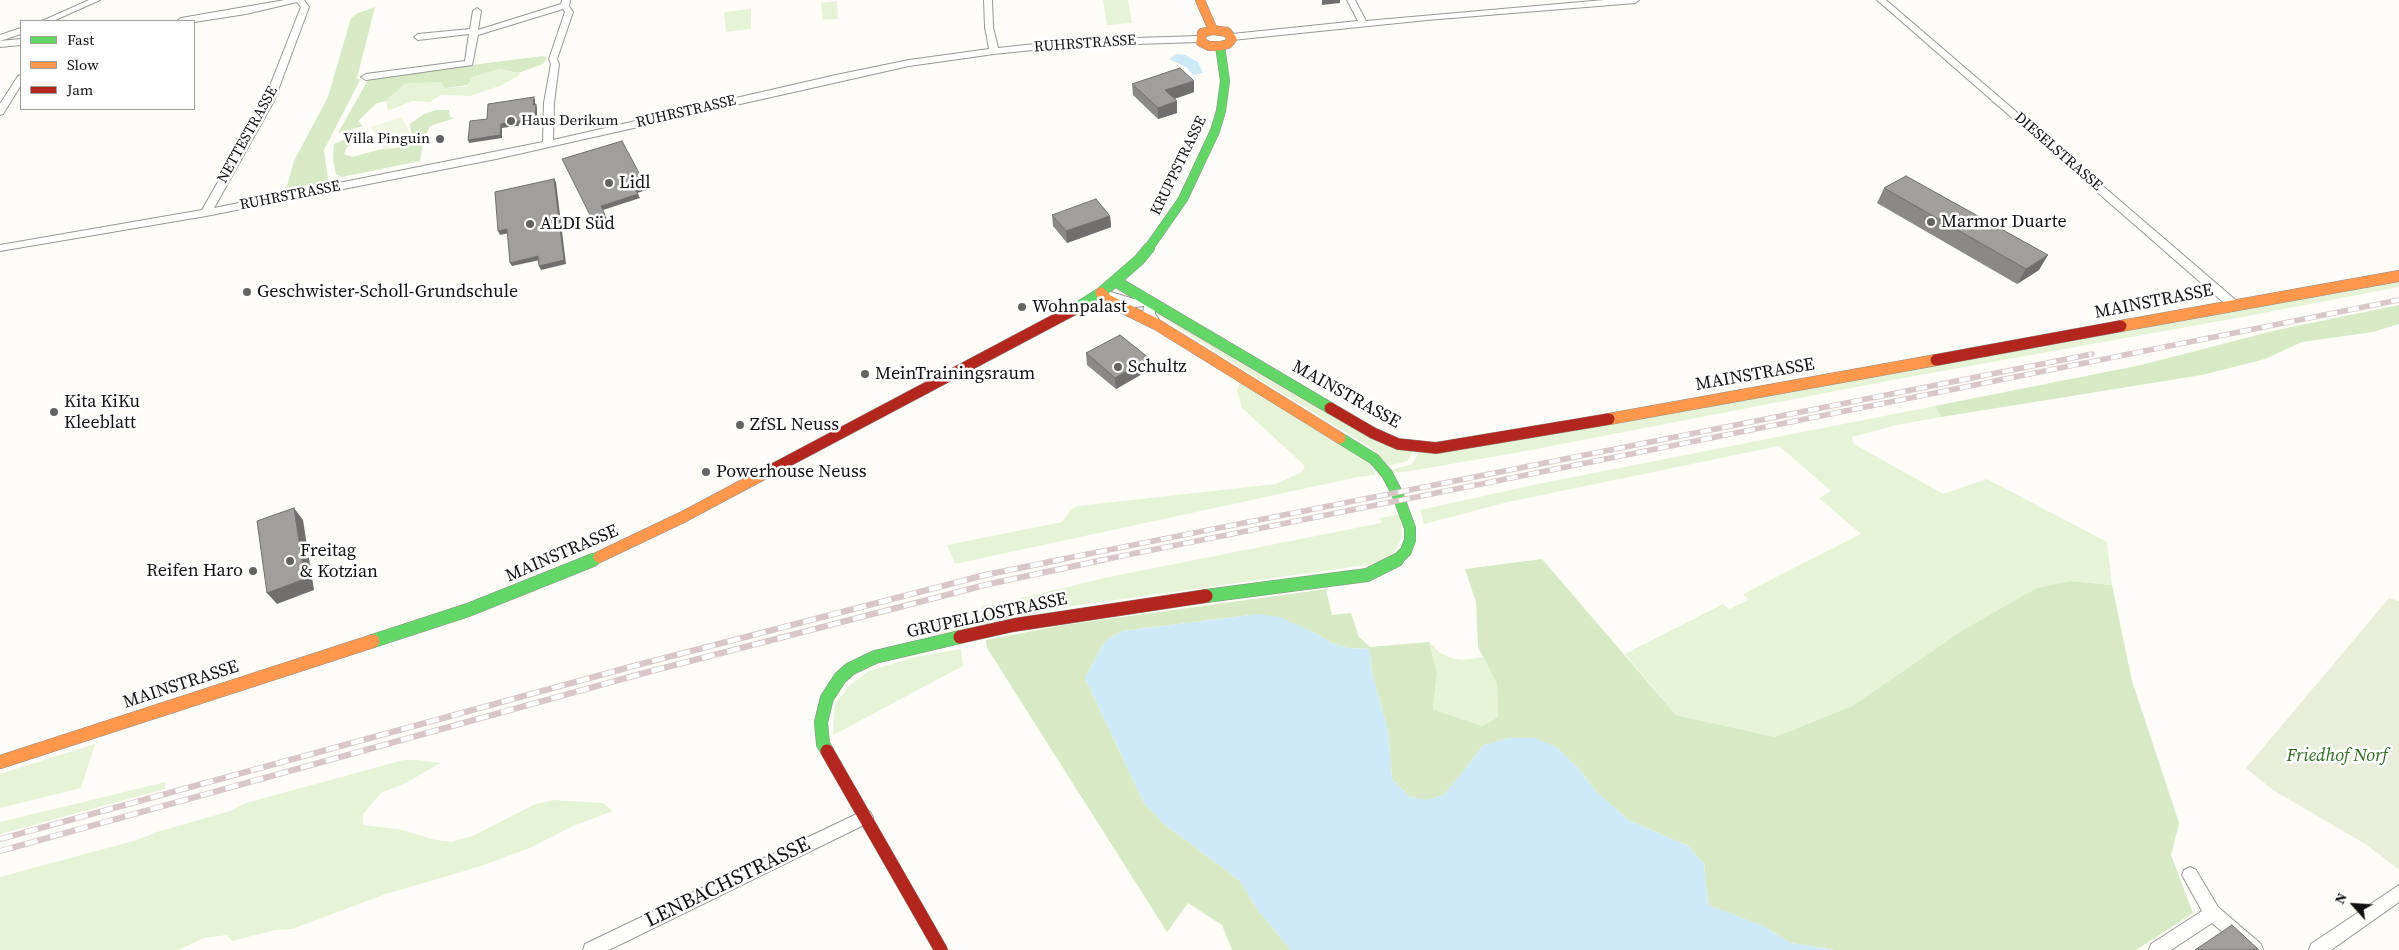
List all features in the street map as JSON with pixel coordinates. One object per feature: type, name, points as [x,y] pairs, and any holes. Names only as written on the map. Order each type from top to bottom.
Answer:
[{"type":"street","points":[[48,20],[96,0]]},
{"type":"street","points":[[188,20],[246,11],[298,0]]},
{"type":"street","name":"NETTESTRASSE","points":[[206,213],[269,102],[305,7],[298,0]]},
{"type":"street","points":[[988,0],[988,27],[994,51]]},
{"type":"street","points":[[1200,0],[1213,30]]},
{"type":"street","points":[[1351,0],[1363,23]]},
{"type":"street","points":[[1232,37],[1363,23],[1635,0]]},
{"type":"street","name":"DIESELSTRASSE","points":[[1882,0],[2234,305]]},
{"type":"street","points":[[418,38],[473,32],[565,3],[568,14],[553,59],[555,64],[549,103],[548,144]]},
{"type":"street","points":[[366,77],[469,63],[477,11]]},
{"type":"street","points":[[1213,30],[1227,32],[1232,37],[1230,42],[1220,46],[1209,46],[1199,39],[1202,33],[1213,30]]},
{"type":"street","points":[[0,38],[20,31]]},
{"type":"street","name":"RUHRSTRASSE","points":[[0,248],[206,213],[548,144],[846,76],[931,60],[994,51],[1099,42],[1199,39]]},
{"type":"street","points":[[0,44],[20,42]]},
{"type":"street","name":"KRUPPSTRASSE","points":[[1115,281],[1139,260],[1167,225],[1183,199],[1208,145],[1218,121],[1224,93],[1220,46]]},
{"type":"street","points":[[0,112],[20,80]]},
{"type":"street","name":"MAINSTRASSE","points":[[0,762],[468,610],[564,573],[683,517],[1064,315],[1101,293],[1115,281],[1373,434],[1398,444],[1436,448],[1515,436],[2399,276]]},
{"type":"street","points":[[1101,293],[1107,300],[1156,324]]},
{"type":"street","name":"MAINSTRASSE","points":[[1101,293],[1134,303],[1150,302]]},
{"type":"street","points":[[1150,302],[1150,314],[1156,324]]},
{"type":"street","name":"GRUPELLOSTRASSE","points":[[941,950],[828,754],[821,733],[821,722],[827,698],[840,678],[861,662],[875,657],[1014,625],[1150,603],[1367,575],[1380,571],[1395,562],[1406,551],[1410,534],[1406,513],[1387,474],[1363,450],[1156,324]]},
{"type":"street","name":"LENBACHSTRASSE","points":[[591,950],[865,817]]},
{"type":"street","points":[[2190,875],[2212,914],[2227,924],[2255,950]]},
{"type":"street","points":[[2317,950],[2399,893]]},
{"type":"street","points":[[2157,950],[2212,914]]},
{"type":"green space","points":[[1103,0],[1128,0],[1132,23],[1107,25]]},
{"type":"green space","points":[[837,1],[838,19],[823,20],[821,3]]},
{"type":"green space","points":[[375,7],[357,78],[360,80],[324,150],[328,179],[325,182],[286,189],[294,161],[328,97],[351,18],[358,13]]},
{"type":"green space","points":[[751,9],[751,29],[726,32],[724,12]]},
{"type":"green space","points":[[543,56],[547,58],[543,64],[518,73],[500,69],[472,77],[468,85],[445,88],[441,82],[406,83],[386,101],[377,103],[358,121],[363,126],[338,133],[369,78]]},
{"type":"green space","points":[[500,69],[521,74],[502,85],[470,96],[441,95],[430,102],[412,101],[388,111],[386,101],[406,83],[441,81],[445,88],[468,86],[472,77]]},
{"type":"green space","points":[[436,110],[449,110],[450,117],[455,118],[430,126],[423,142],[420,161],[342,177],[336,174],[333,159],[334,144],[353,136],[361,139],[347,147],[344,154],[352,157],[378,150],[402,147],[414,142],[418,136],[411,133],[410,124],[424,114]]},
{"type":"green space","points":[[401,117],[414,139],[384,149],[371,127]]},
{"type":"green space","points":[[2399,281],[2399,287],[2242,317],[1898,379],[1515,453],[1410,471],[1393,473],[1391,470],[1412,464],[1419,452]]},
{"type":"green space","points":[[2399,305],[2399,324],[2373,332],[2302,342],[2265,359],[2202,375],[1941,417],[1935,406],[2141,365],[2277,330]]},
{"type":"green space","points":[[1156,311],[1413,451],[1408,461],[1388,466],[1370,447],[1249,373],[1155,313]]},
{"type":"green space","points":[[1240,382],[1368,461],[1376,475],[1358,477],[955,564],[947,545],[1062,522],[1071,510],[1078,506],[1276,484],[1302,472],[1305,466],[1242,408],[1237,391]]},
{"type":"green space","points":[[1935,406],[1941,417],[1897,425],[1852,437],[1854,444],[1943,494],[1987,479],[2107,542],[2112,585],[2070,581],[2037,589],[1963,630],[1852,706],[1775,737],[1676,715],[1625,654],[1723,604],[1729,609],[1748,600],[1743,594],[1861,534],[1819,498],[1831,491],[1779,446],[1508,502],[1424,524],[1420,510],[1538,484]]},
{"type":"green space","points":[[1400,514],[1402,536],[1398,546],[1391,555],[1374,564],[1065,607],[937,635],[938,629],[983,620],[981,606],[993,605],[1104,578],[1381,523],[1380,518]]},
{"type":"green space","points":[[1542,559],[1676,715],[1775,737],[1852,706],[1963,630],[2037,588],[2070,581],[2112,585],[2132,681],[2179,823],[2171,855],[2193,913],[2136,950],[1835,950],[1791,943],[1763,926],[1708,905],[1704,864],[1688,846],[1628,820],[1596,791],[1578,768],[1556,747],[1534,739],[1509,738],[1484,745],[1444,795],[1427,800],[1410,797],[1392,779],[1388,731],[1372,673],[1369,649],[1348,648],[1334,644],[1313,632],[1259,614],[1123,631],[1106,640],[1085,678],[1144,803],[1163,823],[1239,880],[1260,913],[1291,950],[1232,950],[1222,925],[1188,903],[1167,932],[987,648],[986,640],[1064,625],[1326,589],[1332,615],[1351,613],[1359,637],[1370,647],[1429,642],[1437,672],[1433,709],[1482,726],[1498,717],[1497,684],[1478,647],[1476,602],[1465,569]]},
{"type":"green space","name":"Friedhof Norf","points":[[2389,598],[2399,601],[2399,870],[2367,845],[2273,790],[2246,768]]},
{"type":"green space","points":[[1429,642],[1440,653],[1451,658],[1463,660],[1483,657],[1497,684],[1498,717],[1482,726],[1433,709],[1437,672]]},
{"type":"green space","points":[[961,649],[963,666],[833,735],[834,710],[837,701],[850,685],[869,671],[915,657]]},
{"type":"green space","points":[[95,744],[81,788],[0,808],[0,774]]},
{"type":"green space","points":[[404,760],[440,763],[408,782],[381,793],[363,814],[363,825],[398,829],[436,840],[451,842],[473,836],[533,805],[553,800],[603,803],[613,811],[573,826],[532,847],[481,866],[386,894],[292,929],[275,930],[232,941],[227,935],[204,938],[178,950],[0,950],[0,877],[137,840],[157,832],[230,811],[246,803]]},
{"type":"green space","points":[[166,782],[165,789],[0,834],[0,822]]},
{"type":"water","points":[[1177,54],[1185,55],[1198,62],[1203,73],[1193,75],[1186,67],[1169,59]]},
{"type":"water","points":[[1259,614],[1279,617],[1313,632],[1334,644],[1348,648],[1369,649],[1372,673],[1388,731],[1392,779],[1410,797],[1427,800],[1444,795],[1484,745],[1509,738],[1534,738],[1556,747],[1578,768],[1596,791],[1628,820],[1688,846],[1704,864],[1708,905],[1763,926],[1791,943],[1835,950],[1291,950],[1260,913],[1239,880],[1163,823],[1144,803],[1085,678],[1106,640],[1123,631]]},
{"type":"building","points":[[1180,68],[1194,81],[1165,90],[1177,101],[1158,108],[1132,84]]},
{"type":"building","name":"Haus Derikum","points":[[534,97],[533,105],[536,104],[535,119],[501,124],[500,135],[468,140],[470,121],[487,119],[488,104]]},
{"type":"building","name":"Lidl","points":[[622,141],[646,186],[635,189],[638,194],[601,206],[605,215],[592,219],[562,159]]},
{"type":"building","points":[[1906,176],[2048,255],[2026,269],[1884,188]]},
{"type":"building","name":"ALDI Süd","points":[[554,179],[564,260],[539,266],[538,256],[510,263],[507,229],[498,231],[495,192]]},
{"type":"building","points":[[1096,199],[1110,216],[1066,231],[1052,215]]},
{"type":"building","points":[[1120,335],[1149,358],[1115,378],[1086,353]]},
{"type":"building","name":"Freitag & Kotzian","points":[[294,508],[305,579],[267,593],[257,521]]},
{"type":"building","points":[[2232,925],[2259,950],[2195,950]]},
{"type":"railway","points":[[1097,561],[2399,300]]},
{"type":"railway","points":[[1053,561],[2092,354]]},
{"type":"railway","points":[[0,839],[641,664],[985,575],[1059,560]]},
{"type":"railway","points":[[0,851],[644,673],[989,584],[1103,560]]},
{"type":"traffic: fast","points":[[1077,308],[1101,293],[1139,260],[1159,236],[1183,199],[1215,131],[1221,111],[1225,81],[1220,46]]},
{"type":"traffic: fast","points":[[1115,281],[1330,408]]},
{"type":"traffic: fast","points":[[1206,596],[1367,575],[1395,562],[1406,551],[1410,540],[1410,528],[1397,493],[1387,474],[1374,459],[1340,438]]},
{"type":"traffic: fast","points":[[373,641],[468,610],[564,573],[599,557]]},
{"type":"traffic: fast","points":[[827,751],[823,744],[821,722],[827,698],[840,678],[850,669],[875,657],[960,637]]},
{"type":"traffic: slow","points":[[1200,0],[1213,30]]},
{"type":"traffic: slow","points":[[1213,30],[1227,32],[1232,39],[1228,44],[1220,46],[1209,46],[1201,42],[1202,33],[1213,30]]},
{"type":"traffic: slow","points":[[2121,326],[2399,276]]},
{"type":"traffic: slow","points":[[1101,293],[1107,300],[1156,324],[1340,438]]},
{"type":"traffic: slow","points":[[1609,419],[1936,360]]},
{"type":"traffic: slow","points":[[599,557],[683,517],[775,468]]},
{"type":"traffic: slow","points":[[0,762],[373,641]]},
{"type":"traffic: jam","points":[[775,468],[1077,308]]},
{"type":"traffic: jam","points":[[1936,360],[2121,326]]},
{"type":"traffic: jam","points":[[1330,408],[1373,433],[1398,444],[1436,448],[1609,419]]},
{"type":"traffic: jam","points":[[960,637],[1014,625],[1206,596]]},
{"type":"traffic: jam","points":[[827,751],[941,950]]},
{"type":"place","name":"Haus Derikum","points":[[511,121]]},
{"type":"place","name":"Villa Pinguin","points":[[440,139]]},
{"type":"place","name":"Lidl","points":[[609,183]]},
{"type":"place","name":"Marmor Duarte","points":[[1931,222]]},
{"type":"place","name":"ALDI Süd","points":[[530,224]]},
{"type":"place","name":"Geschwister-Scholl-Grundschule","points":[[247,292]]},
{"type":"place","name":"Wohnpalast","points":[[1022,307]]},
{"type":"place","name":"Schultz","points":[[1118,367]]},
{"type":"place","name":"MeinTrainingsraum","points":[[865,374]]},
{"type":"place","name":"Kita KiKu Kleeblatt","points":[[54,412]]},
{"type":"place","name":"ZfSL Neuss","points":[[740,425]]},
{"type":"place","name":"Powerhouse Neuss","points":[[706,472]]},
{"type":"place","name":"Freitag & Kotzian","points":[[290,561]]},
{"type":"place","name":"Reifen Haro","points":[[253,571]]}]
